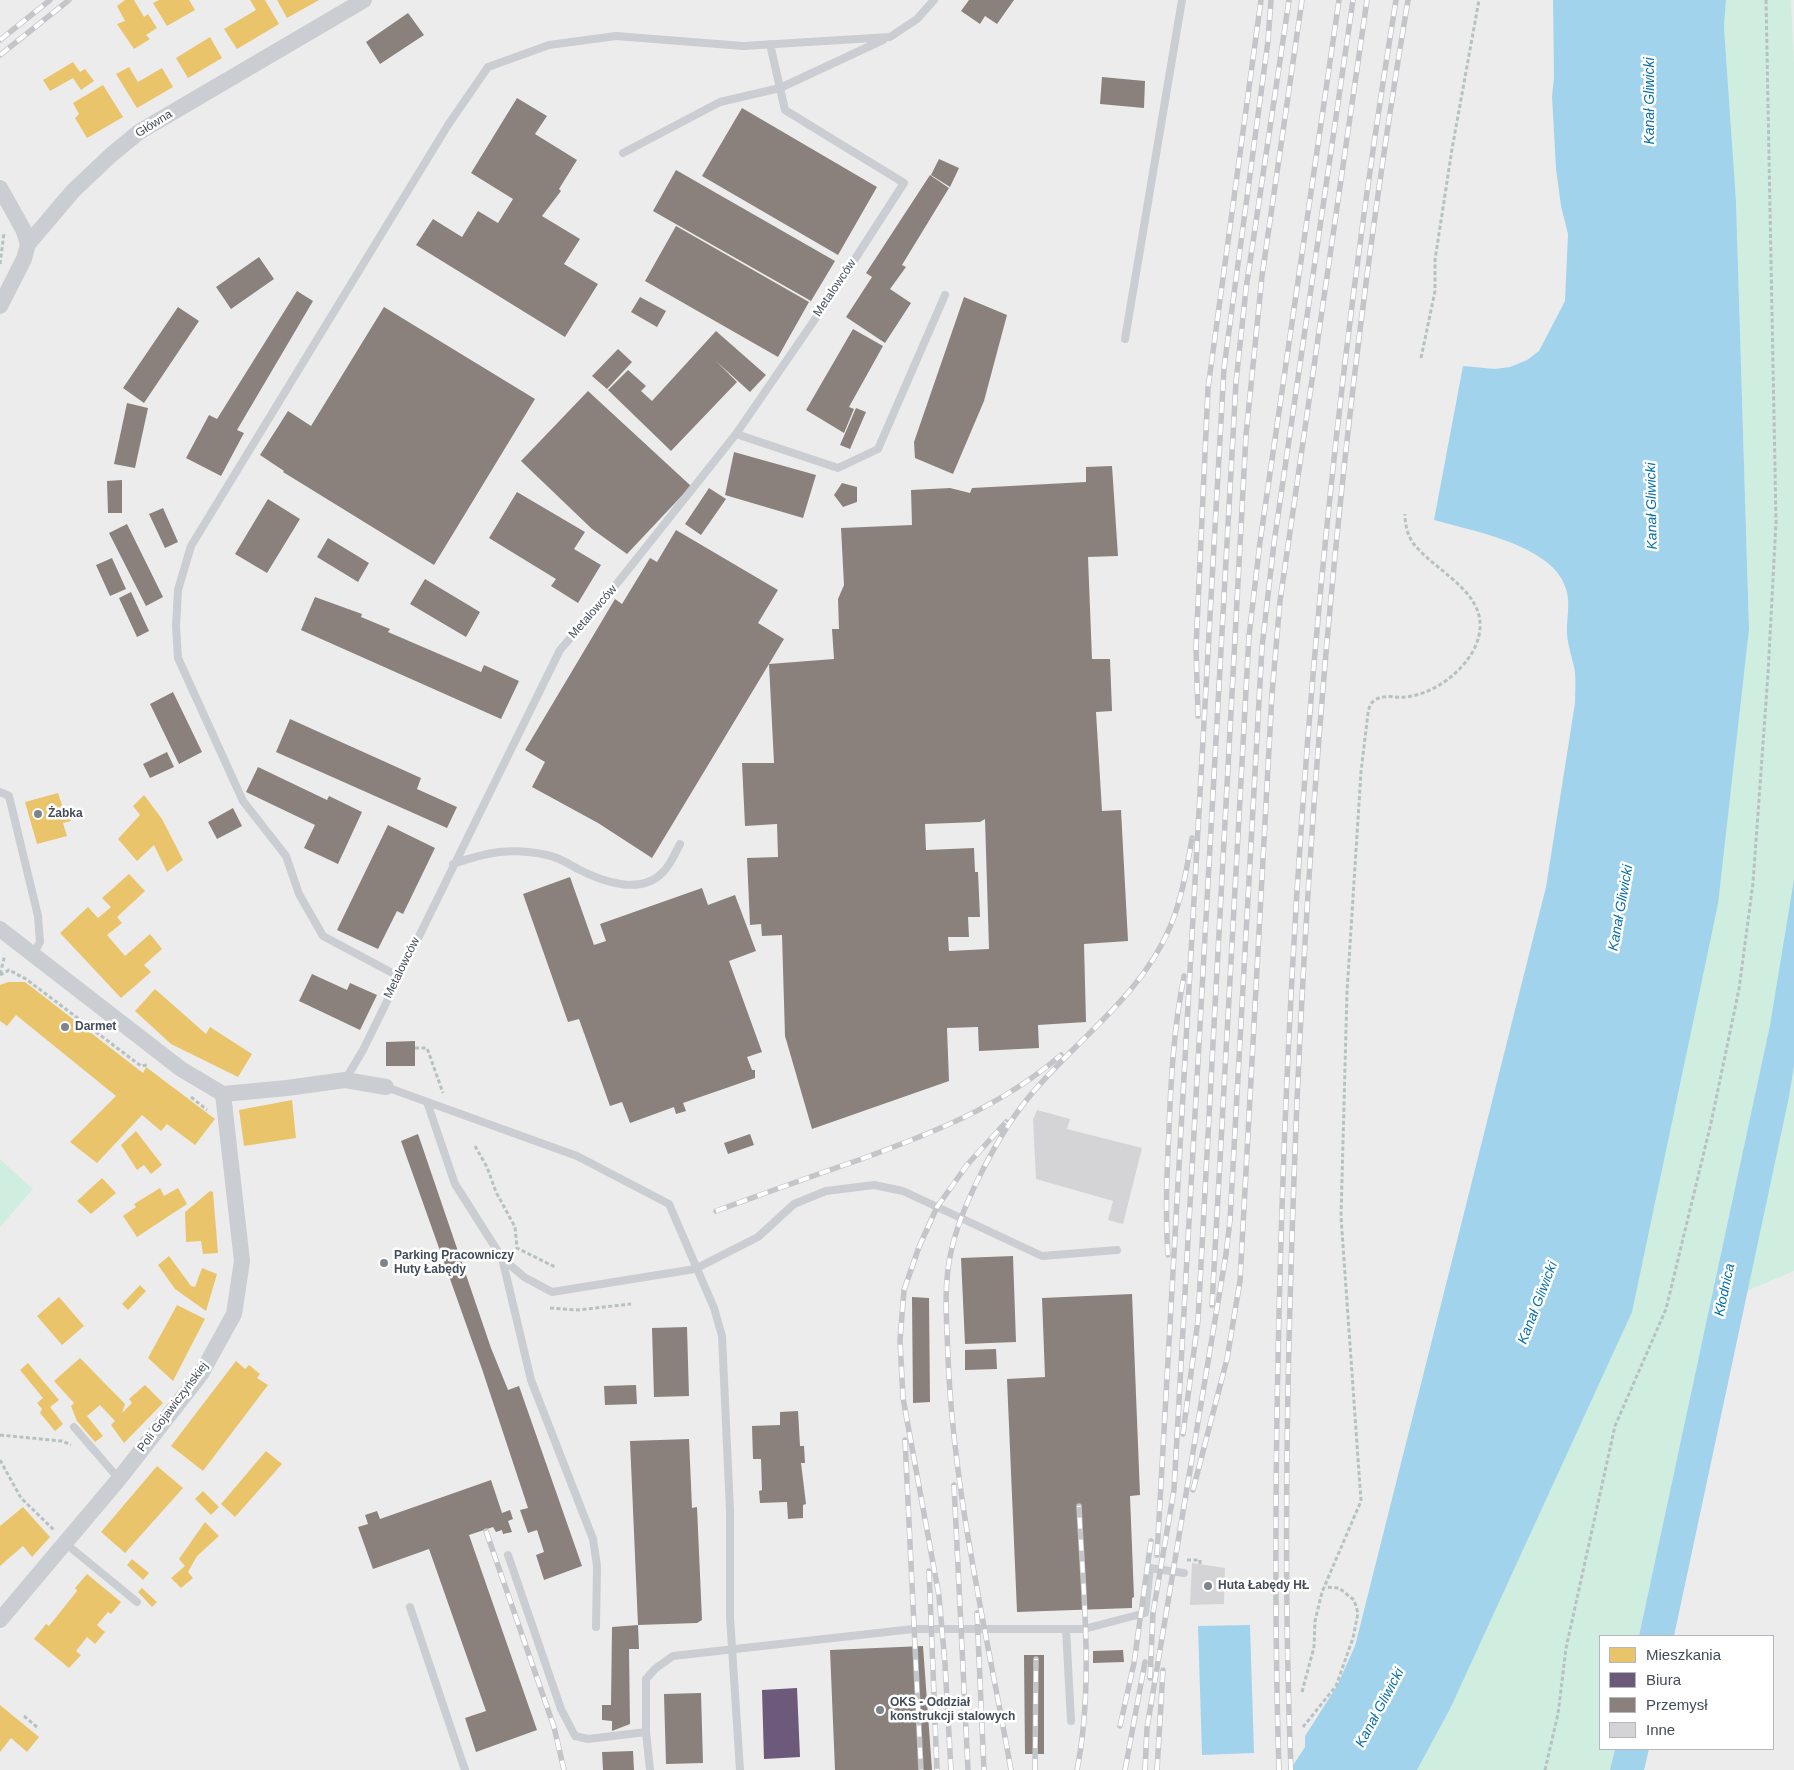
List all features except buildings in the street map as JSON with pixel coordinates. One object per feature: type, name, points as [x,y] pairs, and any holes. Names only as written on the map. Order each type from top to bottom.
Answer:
[{"type":"street","name":"Główna","points":[[0,306],[24,258],[28,244],[71,193],[111,155],[139,132],[364,0]]},
{"type":"street","points":[[0,188],[23,228],[28,244]]},
{"type":"street","points":[[0,929],[181,1069],[223,1094],[345,1080],[386,1087]]},
{"type":"street","name":"Poli Gojawiczyńskiej","points":[[0,1620],[118,1479],[201,1374],[234,1314],[242,1261],[223,1094]]},
{"type":"lane","points":[[623,153],[720,102],[780,88],[890,37],[917,20],[934,0]]},
{"type":"lane","points":[[1125,339],[1182,0]]},
{"type":"lane","points":[[398,976],[323,936],[299,894],[286,856],[243,801],[178,658],[176,626],[178,590],[191,546],[448,125],[488,67],[549,45],[616,36],[743,46],[890,37]]},
{"type":"lane","points":[[770,44],[780,88]]},
{"type":"lane","name":"Metalowców","points":[[345,1080],[560,650],[620,581],[736,434],[833,293],[904,183],[785,110],[780,88]]},
{"type":"lane","points":[[736,434],[838,468],[878,449],[945,295]]},
{"type":"lane","points":[[0,792],[9,796],[38,916],[40,942],[32,954]]},
{"type":"lane","points":[[453,864],[479,855],[514,849],[550,855],[601,880],[624,885],[648,882],[656,877],[664,871],[680,844]]},
{"type":"lane","points":[[386,1087],[577,1156],[669,1204],[714,1308],[722,1336],[730,1511],[732,1650],[740,1770]]},
{"type":"lane","points":[[427,1102],[455,1184],[502,1258],[524,1277],[552,1292],[696,1269],[758,1237],[794,1204],[826,1191],[874,1185],[903,1191],[1042,1256],[1117,1250]]},
{"type":"lane","points":[[502,1258],[531,1380],[593,1540],[598,1566],[596,1627]]},
{"type":"lane","points":[[74,1427],[118,1479]]},
{"type":"lane","points":[[65,1543],[137,1602]]},
{"type":"lane","points":[[508,1555],[561,1709],[575,1736],[588,1739],[646,1732]]},
{"type":"lane","points":[[650,1770],[646,1732],[646,1679],[656,1668],[673,1656],[913,1629],[1084,1629],[1145,1614],[1150,1568],[1184,1573]]},
{"type":"lane","points":[[410,1607],[465,1770]]},
{"type":"lane","points":[[1066,1629],[1070,1721]]},
{"type":"path","points":[[1420,358],[1435,291],[1435,260],[1450,158],[1479,0]]},
{"type":"path","points":[[1545,1770],[1558,1714],[1566,1648],[1615,1426],[1666,1309],[1706,1141],[1739,988],[1752,892],[1768,674],[1776,522],[1766,0]]},
{"type":"path","points":[[0,266],[5,236],[2,227]]},
{"type":"path","points":[[1302,1692],[1314,1647],[1315,1621],[1322,1592],[1361,1501],[1341,1217],[1347,992],[1361,772],[1368,713],[1370,706],[1380,698],[1405,697],[1423,693],[1436,687],[1468,659],[1476,646],[1480,626],[1477,606],[1469,594],[1413,542],[1407,530],[1404,514]]},
{"type":"path","points":[[0,975],[5,956]]},
{"type":"path","points":[[0,975],[9,970],[26,979],[142,1066],[148,1065]]},
{"type":"path","points":[[415,1048],[427,1048],[438,1084],[447,1101]]},
{"type":"path","points":[[186,1094],[210,1113]]},
{"type":"path","points":[[475,1146],[487,1167],[496,1192],[515,1227],[517,1248],[555,1267]]},
{"type":"path","points":[[550,1308],[578,1310],[631,1304]]},
{"type":"path","points":[[0,1435],[62,1441],[98,1455]]},
{"type":"path","points":[[0,1460],[22,1498],[65,1543]]},
{"type":"path","points":[[1303,1727],[1336,1686],[1353,1638],[1358,1613],[1354,1600],[1339,1588],[1324,1587]]},
{"type":"path","points":[[24,1716],[37,1727]]},
{"type":"green space","points":[[1726,0],[1791,0],[1794,67],[1794,879],[1770,1025],[1639,1635],[1599,1635],[1599,1750],[1615,1750],[1610,1770],[1417,1770],[1450,1709],[1749,629],[1736,201],[1724,27]]},
{"type":"green space","points":[[1794,1066],[1794,1271],[1747,1291],[1789,1097]]},
{"type":"green space","points":[[0,1159],[33,1189],[0,1227]]},
{"type":"water","name":"Kanał Gliwicki","points":[[1553,0],[1726,0],[1724,27],[1736,201],[1749,629],[1718,904],[1632,1312],[1450,1709],[1417,1770],[1290,1770],[1305,1747],[1305,1736],[1337,1686],[1355,1646],[1546,887],[1575,703],[1575,672],[1567,634],[1567,595],[1558,574],[1546,561],[1510,542],[1434,520],[1463,366],[1495,369],[1510,367],[1527,360],[1539,351],[1565,301],[1568,234],[1561,206],[1556,169],[1552,96],[1554,78]]},
{"type":"water","name":"Kłodnica","points":[[1794,879],[1794,1066],[1789,1097],[1674,1635],[1639,1635],[1770,1025]]},
{"type":"water","points":[[1250,1625],[1254,1753],[1202,1755],[1198,1626]]},
{"type":"water","points":[[1615,1750],[1649,1750],[1644,1770],[1610,1770]]},
{"type":"railway","points":[[0,40],[50,0]]},
{"type":"railway","points":[[0,55],[69,0]]},
{"type":"railway","points":[[1198,716],[1196,648],[1208,388],[1261,0]]},
{"type":"railway","points":[[1157,1555],[1224,368],[1268,41],[1271,0]]},
{"type":"railway","points":[[1150,1678],[1153,1613],[1174,1490],[1236,382],[1246,289],[1289,0]]},
{"type":"railway","points":[[1183,1434],[1198,1320],[1246,435],[1262,276],[1302,0]]},
{"type":"railway","points":[[1212,1305],[1249,636],[1260,542],[1339,0]]},
{"type":"railway","points":[[1145,1770],[1147,1728],[1226,1254],[1230,1220],[1262,647],[1274,543],[1353,0]]},
{"type":"railway","points":[[1193,1490],[1227,1359],[1240,1281],[1272,694],[1280,601],[1367,0]]},
{"type":"railway","points":[[1279,1770],[1276,1559],[1278,1348],[1288,1056],[1296,905],[1307,753],[1335,451],[1373,150],[1396,0]]},
{"type":"railway","points":[[1291,1770],[1287,1603],[1287,1435],[1297,1101],[1313,824],[1323,686],[1350,411],[1386,137],[1408,0]]},
{"type":"railway","points":[[1011,1770],[964,1514],[957,1462],[951,1410],[946,1318],[947,1278],[951,1252],[962,1215],[971,1194],[992,1153],[1014,1117],[1043,1080],[1123,998],[1157,953],[1178,905],[1192,838]]},
{"type":"railway","points":[[1168,1255],[1167,1192],[1171,1090],[1175,1033],[1184,976]]},
{"type":"railway","points":[[716,1211],[884,1151],[938,1129],[1014,1090],[1061,1055]]},
{"type":"railway","points":[[951,1770],[939,1596],[903,1398],[900,1340],[904,1290],[919,1247],[937,1207],[967,1165],[1006,1122]]},
{"type":"railway","points":[[905,1440],[921,1770]]},
{"type":"railway","points":[[954,1485],[968,1770]]},
{"type":"railway","points":[[1077,1770],[1082,1738],[1086,1672],[1085,1605],[1079,1506]]},
{"type":"railway","points":[[486,1531],[554,1727],[564,1770]]},
{"type":"railway","points":[[1120,1726],[1134,1663],[1151,1541]]},
{"type":"railway","points":[[929,1571],[937,1770]]},
{"type":"railway","points":[[977,1613],[984,1770]]},
{"type":"railway","points":[[1035,1770],[1036,1659]]},
{"type":"railway","points":[[1125,1770],[1145,1662]]},
{"type":"railway","points":[[1157,1770],[1163,1670]]},
{"type":"place","name":"Żabka","points":[[38,814]]},
{"type":"place","name":"Darmet","points":[[65,1027]]},
{"type":"place","name":"Parking Pracowniczy Huty Łabędy","points":[[384,1263]]},
{"type":"place","name":"Huta Łabędy HŁ","points":[[1208,1586]]},
{"type":"place","name":"OKS - Oddział konstrukcji stalowych","points":[[880,1710]]}]
